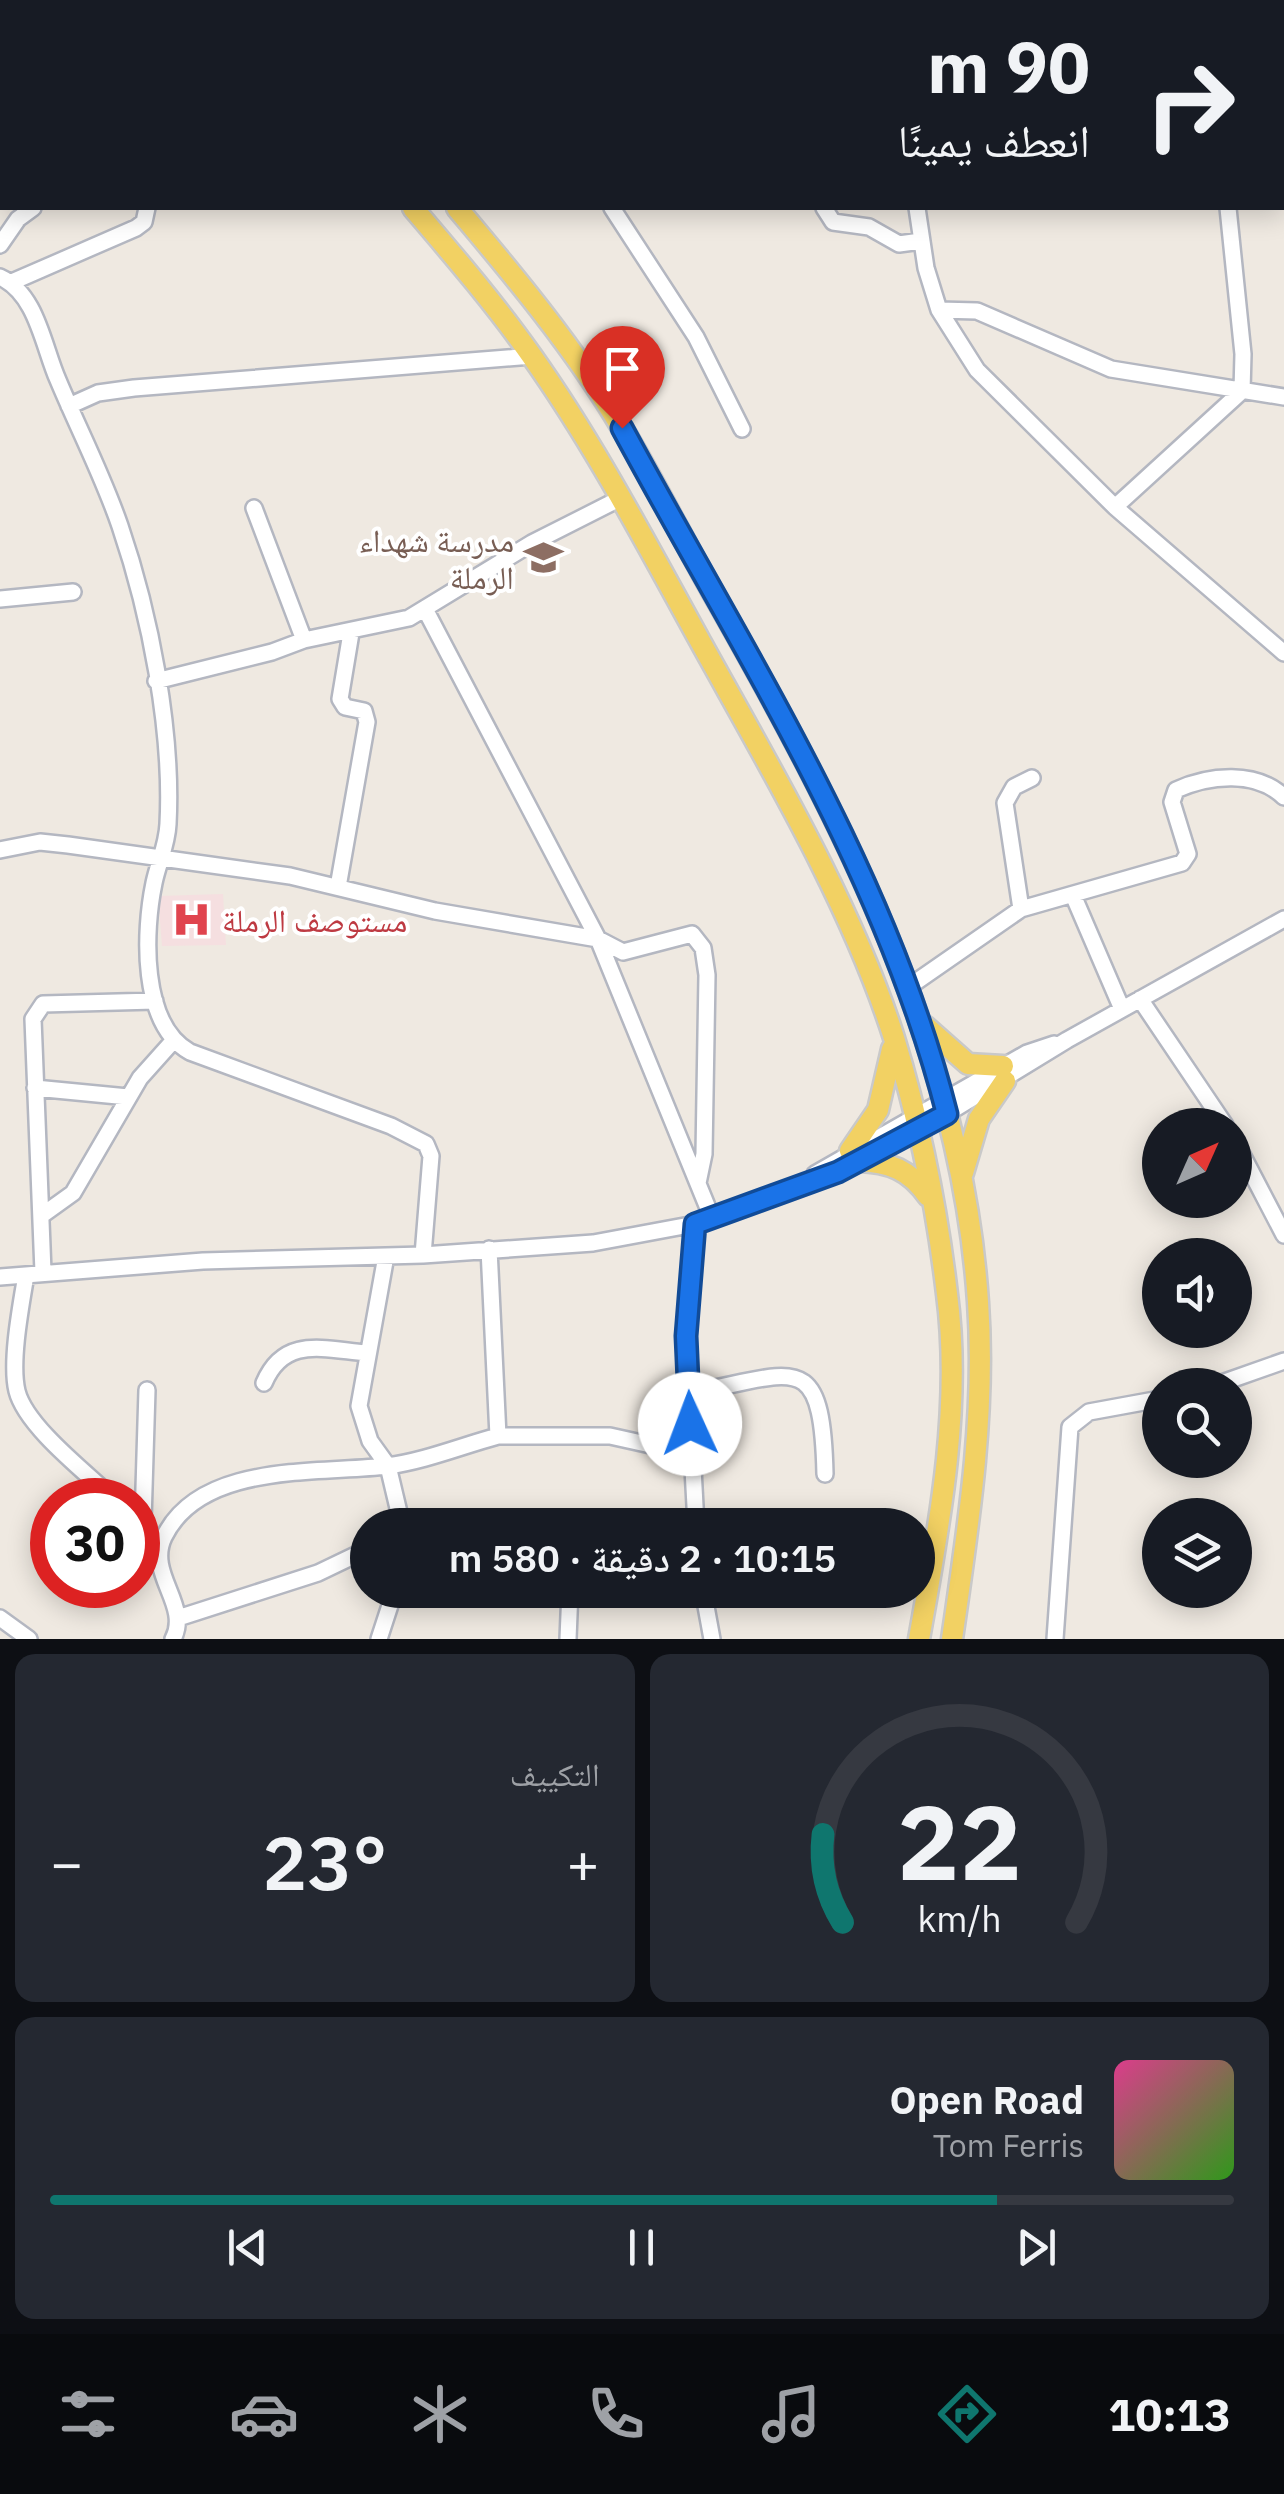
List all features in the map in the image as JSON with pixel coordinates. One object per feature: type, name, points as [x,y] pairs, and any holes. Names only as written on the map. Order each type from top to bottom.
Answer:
[{"type":"main road","points":[[415,210],[532,356],[620,498],[741,715],[856,939],[894,1038],[916,1124],[948,1296],[951,1399],[939,1526],[919,1639]]},
{"type":"main road","points":[[459,210],[565,341],[622,428],[837,820],[910,986],[962,1180],[978,1300],[980,1401],[952,1639]]},
{"type":"main road","points":[[923,1025],[968,1064],[1004,1074],[980,1119],[962,1180]]},
{"type":"main road","points":[[894,1038],[878,1110],[854,1156],[902,1170],[931,1200]]},
{"type":"street","points":[[0,245],[18,218],[31,210]]},
{"type":"street","points":[[147,210],[144,222],[136,228],[6,280],[29,305],[120,526],[144,610],[167,777],[168,822],[149,916],[155,1001],[174,1040],[225,1068],[391,1126],[426,1144],[430,1156],[423,1255]]},
{"type":"street","points":[[613,210],[696,337],[742,430]]},
{"type":"street","points":[[825,210],[833,222],[868,228],[899,244],[921,241]]},
{"type":"street","points":[[918,210],[921,241],[939,310],[994,391],[1115,507],[1284,653]]},
{"type":"street","points":[[1115,507],[1242,391],[1243,354],[1228,210]]},
{"type":"street","points":[[939,310],[977,310],[1111,369],[1284,397]]},
{"type":"street","points":[[69,406],[98,393],[134,388],[532,356]]},
{"type":"street","points":[[156,681],[425,610],[532,543],[620,498]]},
{"type":"street","points":[[254,508],[304,640]]},
{"type":"street","points":[[0,599],[74,592]]},
{"type":"street","points":[[425,610],[598,939],[712,1218]]},
{"type":"street","points":[[338,887],[367,722],[364,712],[346,707],[340,699],[350,632]]},
{"type":"street","points":[[910,986],[1021,910],[1182,864],[1188,854],[1172,794],[1188,784],[1237,777],[1266,784],[1284,797]]},
{"type":"street","points":[[1021,910],[1005,803],[1014,786],[1032,778]]},
{"type":"street","points":[[0,850],[40,842],[161,858],[338,887],[435,912],[598,939],[627,952],[691,934],[703,948],[707,1022],[704,1154],[698,1183]]},
{"type":"street","points":[[1073,896],[1122,1009]]},
{"type":"street","points":[[0,1276],[593,1244],[695,1224],[798,1186],[1284,919]]},
{"type":"street","points":[[1140,999],[1214,1108]]},
{"type":"street","points":[[43,1272],[33,1020],[38,1006],[155,1001]]},
{"type":"street","points":[[41,1216],[74,1193],[128,1097],[174,1040]]},
{"type":"street","points":[[35,1088],[128,1097]]},
{"type":"street","points":[[1252,1174],[1284,1235]]},
{"type":"street","points":[[695,1224],[686,1336],[695,1508]]},
{"type":"street","points":[[489,1249],[498,1436]]},
{"type":"street","points":[[386,1256],[358,1406],[370,1441],[388,1466],[398,1508]]},
{"type":"street","points":[[26,1275],[16,1378],[18,1397],[41,1428],[92,1478]]},
{"type":"street","points":[[264,1384],[279,1358],[299,1346],[366,1353]]},
{"type":"street","points":[[1252,1372],[1284,1361]]},
{"type":"street","points":[[690,1393],[782,1376],[805,1382],[813,1388],[824,1422],[825,1474]]},
{"type":"street","points":[[142,1478],[147,1390]]},
{"type":"street","points":[[1055,1639],[1070,1427],[1078,1416],[1089,1412],[1142,1402]]},
{"type":"street","points":[[173,1639],[178,1618],[158,1568],[164,1535],[205,1496],[230,1482],[388,1466],[498,1436],[610,1436],[691,1454]]},
{"type":"street","points":[[160,1532],[164,1535]]},
{"type":"street","points":[[178,1618],[318,1574],[350,1558]]},
{"type":"street","points":[[379,1639],[390,1608]]},
{"type":"street","points":[[568,1639],[569,1608]]},
{"type":"street","points":[[706,1608],[712,1639]]},
{"type":"street","points":[[0,1618],[29,1639]]},
{"type":"shaded area","name":"مستوصف الرملة","points":[[223,894],[226,945],[162,946],[158,896]]},
{"type":"place","name":"مدرسة شهداء الرملة","points":[[544,558]]},
{"type":"place","name":"مستوصف الرملة","points":[[192,920]]},
{"type":"route","points":[[622,428],[837,820],[882,916],[919,1010],[947,1114],[838,1172],[695,1224],[686,1336],[690,1424]]}]
